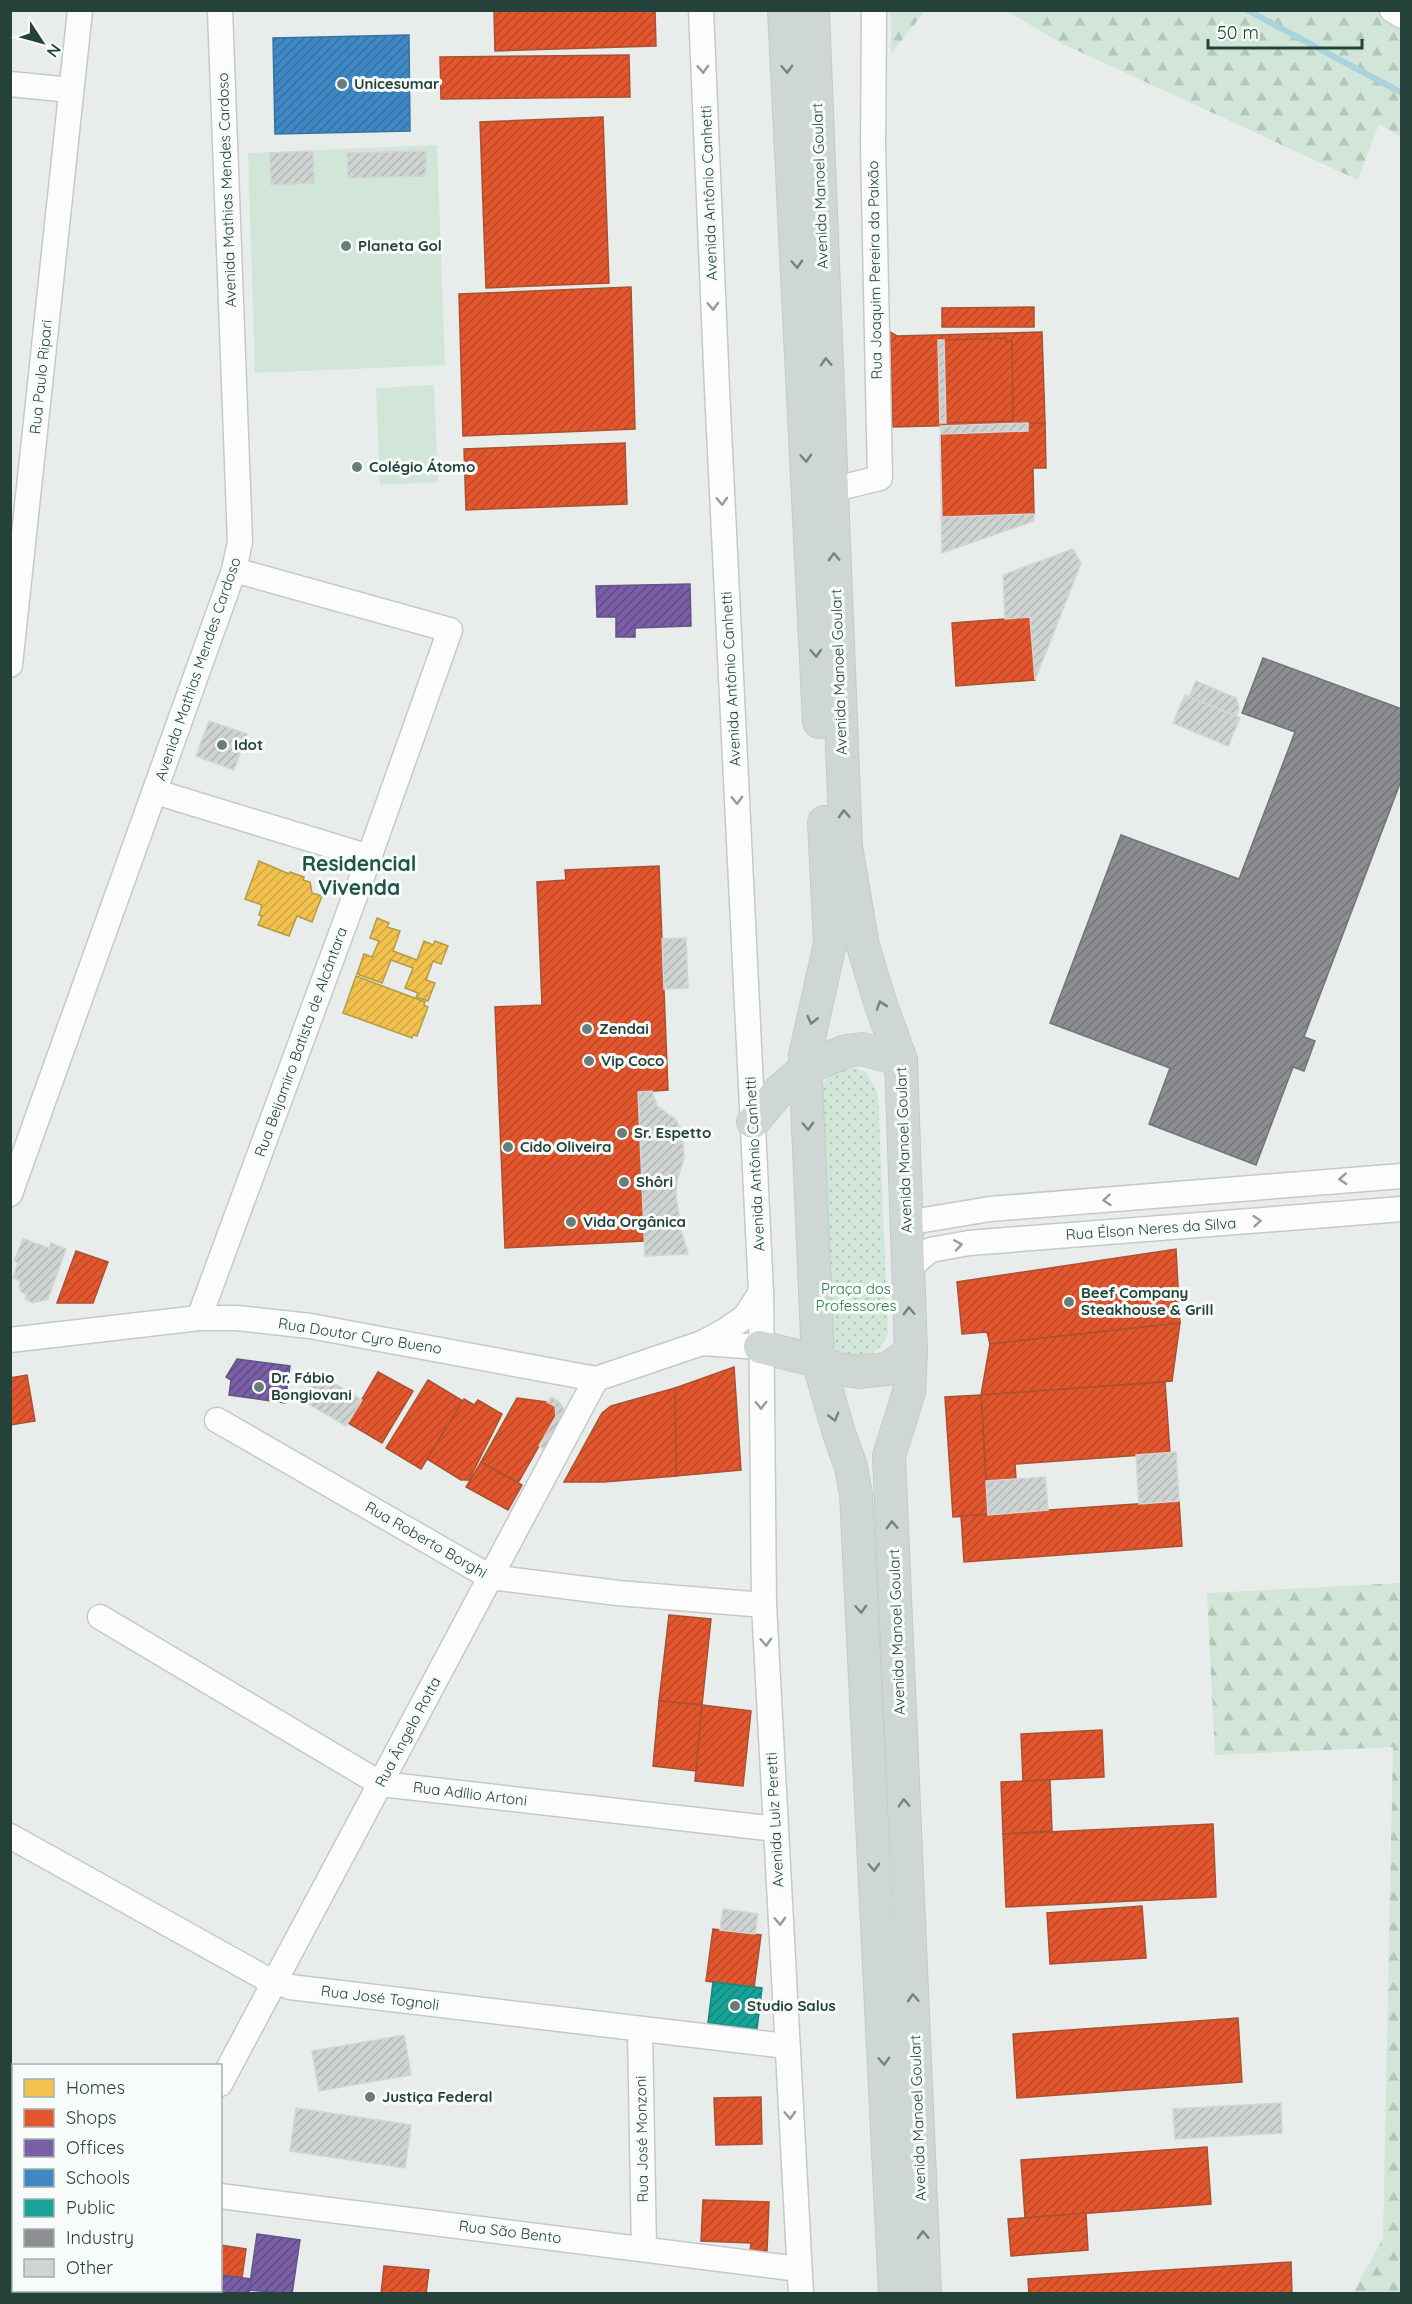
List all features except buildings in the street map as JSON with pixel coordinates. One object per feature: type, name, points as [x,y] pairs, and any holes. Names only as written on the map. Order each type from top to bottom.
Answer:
[{"type":"main road","name":"Avenida Manoel Goulart","points":[[784,10],[830,944],[805,1056],[818,1361],[851,1467],[856,1494],[895,2294]]},
{"type":"main road","name":"Avenida Manoel Goulart","points":[[813,10],[846,847],[863,946],[901,1060],[911,1352],[909,1392],[889,1456],[925,2294]]},
{"type":"main road","points":[[753,1122],[778,1092],[806,1068],[846,1051],[862,1049],[901,1060]]},
{"type":"main road","points":[[760,1347],[859,1372],[886,1369],[911,1352]]},
{"type":"street","name":"Rua Paulo Ripari","points":[[10,665],[80,10]]},
{"type":"street","name":"Avenida Mathias Mendes Cardoso","points":[[10,1194],[156,792],[234,570],[240,542],[220,10]]},
{"type":"street","name":"Avenida Antônio Canhetti","points":[[701,10],[761,1292],[760,1347]]},
{"type":"street","name":"Rua Joaquim Pereira da Paixão","points":[[831,490],[880,478],[873,145],[874,10]]},
{"type":"street","points":[[1392,10],[1401,16]]},
{"type":"street","points":[[10,84],[71,90]]},
{"type":"street","name":"Rua Beijamiro Batista de Alcântara","points":[[199,1318],[450,630],[234,570]]},
{"type":"street","points":[[156,792],[369,857]]},
{"type":"street","points":[[906,1223],[990,1209],[1401,1176]]},
{"type":"street","points":[[1148,1197],[1149,1230]]},
{"type":"street","name":"Rua Élson Neres da Silva","points":[[908,1269],[930,1250],[969,1243],[1401,1209]]},
{"type":"street","name":"Rua Doutor Cyro Bueno","points":[[10,1340],[199,1318],[237,1318],[310,1326],[596,1379],[702,1342],[745,1317],[761,1292]]},
{"type":"street","name":"Rua Doutor Cyro Bueno","points":[[702,1342],[760,1347]]},
{"type":"street","name":"Avenida Luiz Peretti","points":[[760,1347],[764,1605],[801,2294]]},
{"type":"street","name":"Rua Ângelo Rotta","points":[[222,2080],[596,1379]]},
{"type":"street","name":"Rua Roberto Borghi","points":[[217,1420],[490,1577],[618,1593],[764,1605]]},
{"type":"street","name":"Rua Adílio Artoni","points":[[100,1617],[381,1784],[776,1829]]},
{"type":"street","name":"Rua José Tognoli","points":[[10,1836],[275,1983],[290,1987],[786,2046]]},
{"type":"street","name":"Rua José Monzoni","points":[[640,2029],[644,2249]]},
{"type":"street","name":"Rua São Bento","points":[[222,2196],[799,2269]]},
{"type":"green space","points":[[891,11],[925,11],[891,54]]},
{"type":"green space","points":[[1006,11],[1385,11],[1401,20],[1401,137],[1379,124],[1358,180],[1063,44]]},
{"type":"green space","name":"Planeta Gol","points":[[437,145],[445,365],[255,373],[248,153]]},
{"type":"green space","points":[[434,385],[438,482],[380,485],[376,388]]},
{"type":"green space","name":"Praça dos Professores","points":[[849,1066],[866,1072],[878,1094],[888,1334],[877,1350],[861,1357],[844,1355],[829,1342],[819,1094],[828,1074]]},
{"type":"green space","points":[[1401,1583],[1401,2293],[1353,2293],[1383,2238],[1393,1747],[1215,1755],[1207,1593]]},
{"type":"waterway","points":[[1247,10],[1402,93]]},
{"type":"place","name":"Unicesumar","points":[[342,84]]},
{"type":"place","name":"Planeta Gol","points":[[346,246]]},
{"type":"place","name":"Colégio Átomo","points":[[357,467]]},
{"type":"place","name":"Idot","points":[[222,745]]},
{"type":"place","name":"Zendai","points":[[587,1029]]},
{"type":"place","name":"Vip Coco","points":[[589,1061]]},
{"type":"place","name":"Sr. Espetto","points":[[622,1133]]},
{"type":"place","name":"Cido Oliveira","points":[[508,1147]]},
{"type":"place","name":"Shôri","points":[[624,1182]]},
{"type":"place","name":"Vida Orgânica","points":[[571,1222]]},
{"type":"place","name":"Beef Company Steakhouse & Grill","points":[[1069,1302]]},
{"type":"place","name":"Dr. Fábio Bongiovani","points":[[259,1387]]},
{"type":"place","name":"Studio Salus","points":[[735,2006]]},
{"type":"place","name":"Justiça Federal","points":[[370,2097]]},
{"type":"district","name":"Residencial Vivenda","points":[[359,876]]}]
